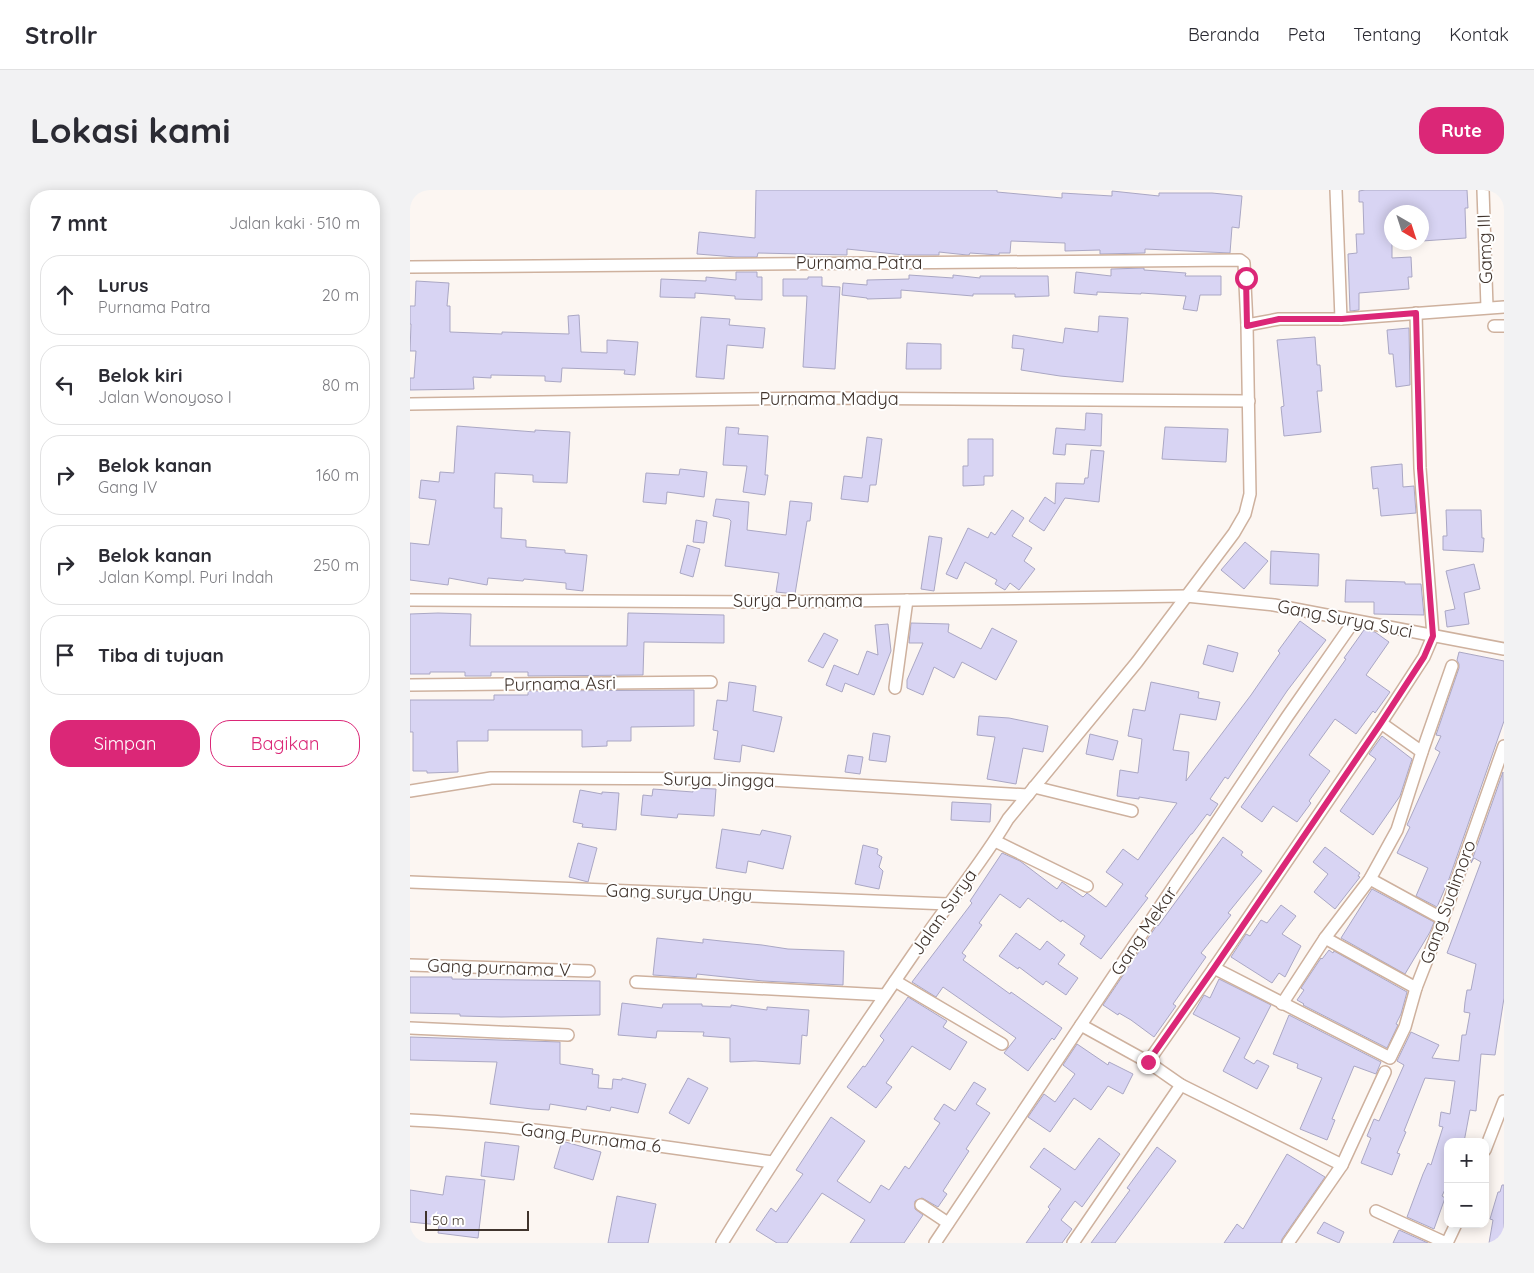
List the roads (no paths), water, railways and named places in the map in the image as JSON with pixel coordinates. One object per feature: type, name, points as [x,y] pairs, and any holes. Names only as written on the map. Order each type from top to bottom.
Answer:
[{"type":"street","points":[[1336,190],[1342,319]]},
{"type":"street","name":"Gamg III","points":[[1483,190],[1487,307]]},
{"type":"street","name":"Purnama Patra","points":[[410,267],[1240,260],[1244,263],[1246,278],[1247,326]]},
{"type":"street","points":[[1247,326],[1279,319],[1342,319],[1504,307]]},
{"type":"street","points":[[1148,1062],[1381,723],[1424,657],[1433,636],[1420,468],[1416,313]]},
{"type":"street","name":"Jalan Surya","points":[[722,1243],[772,1162],[885,995],[1008,819],[1137,662],[1234,533],[1246,514],[1250,494],[1247,326]]},
{"type":"street","name":"Purnama Madya","points":[[410,404],[818,398],[1248,401]]},
{"type":"street","name":"Gang Surya Suci","points":[[1186,596],[1274,605],[1504,649]]},
{"type":"street","name":"Surya Purnama","points":[[410,600],[761,602],[1186,596]]},
{"type":"street","points":[[895,688],[907,600]]},
{"type":"street","name":"Gang Mekar","points":[[935,1243],[1281,725],[1354,621]]},
{"type":"street","points":[[1214,968],[1282,1004],[1325,938],[1370,879],[1401,821],[1422,752],[1452,666]]},
{"type":"street","name":"Purnama Asri","points":[[410,685],[711,682]]},
{"type":"street","points":[[1381,723],[1422,752]]},
{"type":"street","name":"Gang Sudimoro","points":[[1282,1004],[1390,1058],[1405,1027],[1416,988],[1443,919],[1504,746]]},
{"type":"street","name":"Surya Jingga","points":[[410,790],[491,778],[754,780],[1031,791],[1132,811]]},
{"type":"street","points":[[995,840],[1087,886]]},
{"type":"street","points":[[1370,879],[1443,919]]},
{"type":"street","name":"Gang surya Ungu","points":[[410,882],[948,904]]},
{"type":"street","points":[[1325,938],[1416,988]]},
{"type":"street","name":"Gang purnama V","points":[[410,965],[589,971]]},
{"type":"street","points":[[895,981],[1002,1044]]},
{"type":"street","points":[[636,982],[885,995]]},
{"type":"street","points":[[1081,1025],[1148,1062],[1181,1085],[1342,1165]]},
{"type":"street","points":[[410,1028],[568,1035]]},
{"type":"street","points":[[1288,1243],[1342,1165],[1385,1072]]},
{"type":"street","points":[[1073,1243],[1181,1085]]},
{"type":"street","points":[[1489,1140],[1504,1101]]},
{"type":"street","name":"Gang Purnama 6","points":[[410,1120],[453,1122],[573,1134],[772,1162]]},
{"type":"street","points":[[921,1204],[948,1223]]},
{"type":"street","points":[[1376,1212],[1446,1243],[1454,1228]]}]
